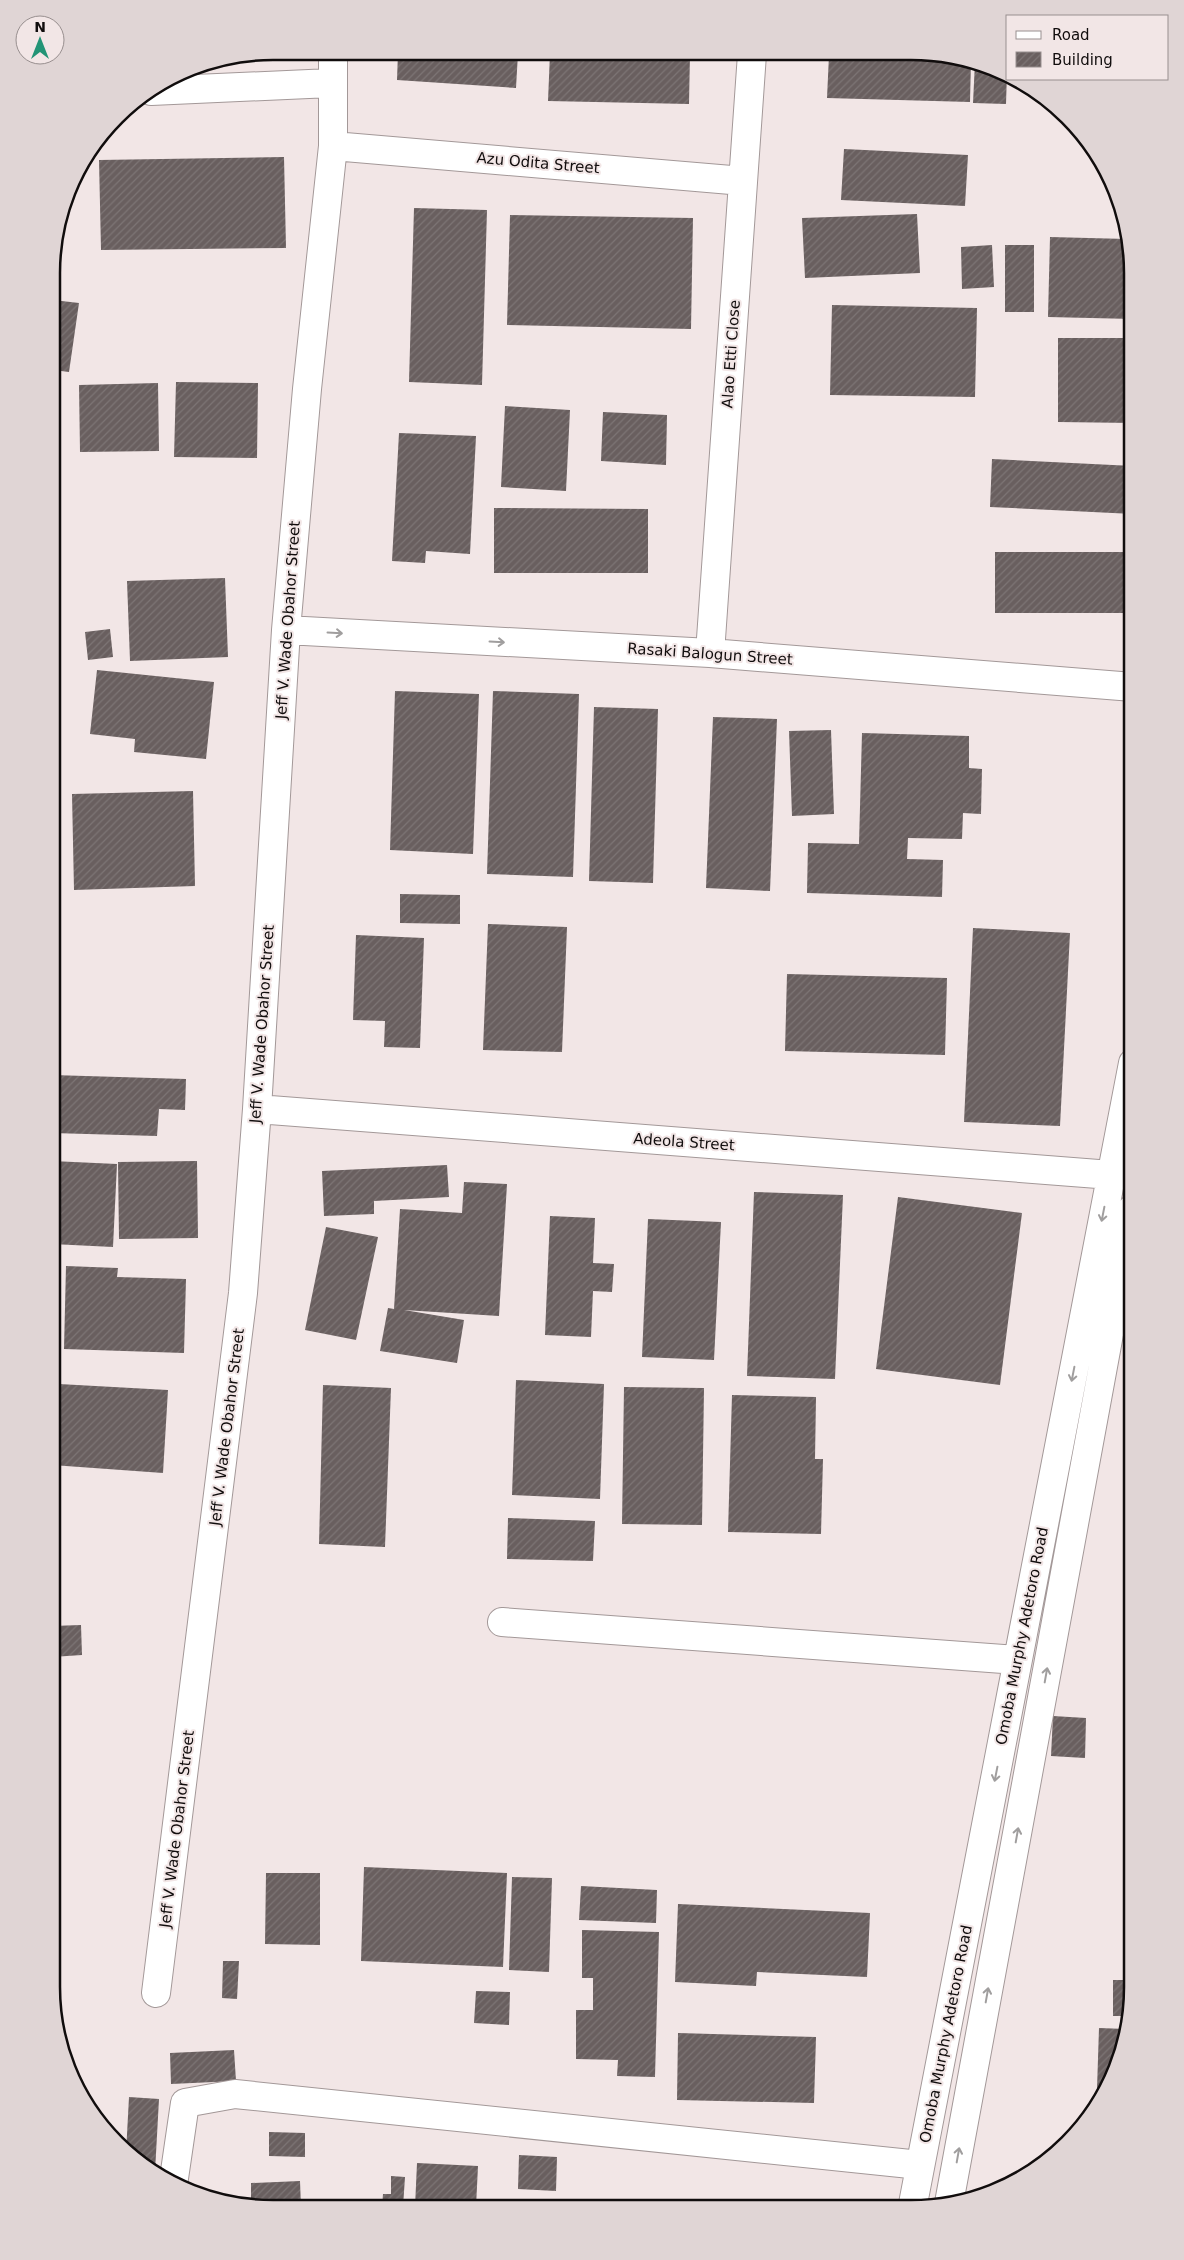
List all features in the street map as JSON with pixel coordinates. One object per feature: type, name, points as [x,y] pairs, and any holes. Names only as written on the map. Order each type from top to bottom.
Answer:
[{"type":"street","name":"Jeff V. Wade Obahor Street","points":[[156,1993],[244,1293],[258,1109],[286,630],[307,389],[333,146],[331,84],[332,60]]},
{"type":"street","name":"Alao Etti Close","points":[[710,653],[752,60]]},
{"type":"street","points":[[164,91],[331,84]]},
{"type":"street","name":"Azu Odita Street","points":[[333,146],[743,181]]},
{"type":"street","name":"Rasaki Balogun Street","points":[[286,630],[710,653],[1124,686]]},
{"type":"street","name":"Adeola Street","points":[[258,1109],[1111,1175]]},
{"type":"street","name":"Omoba Murphy Adetoro Road","points":[[914,2200],[1111,1175],[1124,1134]]},
{"type":"street","name":"Omoba Murphy Adetoro Road","points":[[950,2196],[1124,1252]]},
{"type":"street","points":[[502,1622],[1017,1660]]},
{"type":"street","points":[[174,2176],[185,2104],[235,2094],[920,2165]]},
{"type":"building","points":[[398,60],[518,60],[516,88],[397,80]]},
{"type":"building","points":[[550,60],[690,60],[689,104],[548,101]]},
{"type":"building","points":[[829,60],[925,60],[971,68],[970,102],[827,98]]},
{"type":"building","points":[[975,69],[1007,83],[1006,104],[973,103]]},
{"type":"building","points":[[844,149],[968,155],[965,206],[841,200]]},
{"type":"building","points":[[284,157],[286,248],[101,250],[99,160]]},
{"type":"building","points":[[414,208],[487,210],[482,385],[409,382]]},
{"type":"building","points":[[917,214],[920,273],[805,278],[802,218]]},
{"type":"building","points":[[510,215],[693,218],[691,329],[507,325]]},
{"type":"building","points":[[1050,237],[1121,239],[1124,259],[1124,319],[1048,317]]},
{"type":"building","points":[[992,245],[994,287],[962,289],[961,247]]},
{"type":"building","points":[[1005,245],[1034,245],[1034,312],[1005,312]]},
{"type":"building","points":[[60,301],[79,303],[69,372],[60,371]]},
{"type":"building","points":[[832,305],[977,308],[975,397],[830,395]]},
{"type":"building","points":[[1058,338],[1124,338],[1124,423],[1058,422]]},
{"type":"building","points":[[176,382],[258,383],[257,458],[174,457]]},
{"type":"building","points":[[158,383],[159,451],[80,452],[79,385]]},
{"type":"building","points":[[505,406],[570,410],[566,491],[501,487]]},
{"type":"building","points":[[603,412],[667,415],[666,465],[601,461]]},
{"type":"building","points":[[399,433],[476,436],[470,554],[426,551],[425,563],[392,561]]},
{"type":"building","points":[[992,459],[1124,466],[1124,514],[990,507]]},
{"type":"building","points":[[494,508],[648,509],[648,573],[494,573]]},
{"type":"building","points":[[995,552],[1124,552],[1124,613],[995,613]]},
{"type":"building","points":[[225,578],[228,657],[130,661],[127,581]]},
{"type":"building","points":[[110,629],[113,657],[88,660],[85,632]]},
{"type":"building","points":[[97,670],[214,682],[206,759],[134,752],[135,739],[90,734]]},
{"type":"building","points":[[395,691],[479,694],[473,854],[390,850]]},
{"type":"building","points":[[493,691],[579,694],[573,877],[487,874]]},
{"type":"building","points":[[594,707],[658,709],[653,883],[589,881]]},
{"type":"building","points":[[713,717],[777,719],[770,891],[706,888]]},
{"type":"building","points":[[831,730],[834,814],[792,816],[789,731]]},
{"type":"building","points":[[862,733],[969,736],[969,768],[982,769],[981,814],[963,813],[962,839],[908,838],[907,859],[943,860],[942,897],[807,893],[808,843],[859,844]]},
{"type":"building","points":[[193,791],[195,886],[74,890],[72,794]]},
{"type":"building","points":[[400,894],[460,895],[460,924],[400,923]]},
{"type":"building","points":[[488,924],[567,927],[562,1052],[483,1050]]},
{"type":"building","points":[[973,928],[1070,933],[1060,1126],[964,1122]]},
{"type":"building","points":[[356,935],[424,938],[420,1048],[384,1047],[385,1021],[353,1020]]},
{"type":"building","points":[[787,974],[947,978],[945,1055],[785,1051]]},
{"type":"building","points":[[60,1075],[186,1079],[185,1110],[159,1109],[157,1136],[60,1133]]},
{"type":"building","points":[[60,1161],[117,1164],[113,1247],[60,1244]]},
{"type":"building","points":[[197,1161],[198,1238],[119,1239],[118,1162]]},
{"type":"building","points":[[447,1165],[449,1197],[374,1201],[374,1214],[324,1216],[322,1171]]},
{"type":"building","points":[[464,1182],[507,1184],[499,1316],[404,1310],[464,1320],[457,1363],[380,1351],[388,1308],[394,1309],[400,1209],[462,1213]]},
{"type":"building","points":[[754,1192],[843,1195],[835,1379],[747,1376]]},
{"type":"building","points":[[898,1197],[1022,1213],[1000,1385],[876,1369]]},
{"type":"building","points":[[550,1216],[595,1218],[593,1263],[614,1264],[612,1292],[593,1291],[591,1337],[545,1335]]},
{"type":"building","points":[[648,1219],[721,1222],[714,1360],[642,1357]]},
{"type":"building","points":[[326,1227],[378,1237],[356,1340],[305,1330]]},
{"type":"building","points":[[66,1266],[118,1268],[117,1277],[186,1279],[184,1353],[64,1349]]},
{"type":"building","points":[[516,1380],[604,1384],[600,1499],[512,1495]]},
{"type":"building","points":[[60,1384],[168,1390],[163,1473],[60,1466]]},
{"type":"building","points":[[323,1385],[391,1388],[385,1547],[319,1544]]},
{"type":"building","points":[[624,1387],[704,1388],[702,1525],[622,1524]]},
{"type":"building","points":[[732,1395],[816,1397],[815,1459],[823,1459],[821,1534],[728,1532]]},
{"type":"building","points":[[508,1518],[595,1521],[593,1561],[507,1559]]},
{"type":"building","points":[[81,1625],[82,1655],[60,1656],[60,1626]]},
{"type":"building","points":[[1053,1716],[1086,1718],[1085,1758],[1051,1756]]},
{"type":"building","points":[[364,1867],[507,1873],[503,1967],[361,1961]]},
{"type":"building","points":[[266,1873],[320,1873],[320,1945],[265,1944]]},
{"type":"building","points":[[512,1877],[552,1878],[549,1972],[509,1970]]},
{"type":"building","points":[[581,1886],[657,1890],[656,1923],[579,1920]]},
{"type":"building","points":[[678,1904],[870,1913],[867,1977],[757,1972],[756,1986],[675,1982]]},
{"type":"building","points":[[582,1930],[659,1932],[655,2077],[617,2076],[618,2060],[576,2059],[576,2010],[593,2010],[593,1978],[582,1978]]},
{"type":"building","points":[[223,1961],[239,1961],[237,1999],[222,1998]]},
{"type":"building","points":[[1113,1980],[1124,1980],[1122,2016],[1113,2016]]},
{"type":"building","points":[[476,1991],[510,1992],[509,2025],[474,2023]]},
{"type":"building","points":[[1099,2028],[1120,2029],[1113,2056],[1097,2089]]},
{"type":"building","points":[[678,2033],[816,2037],[814,2103],[677,2100]]},
{"type":"building","points":[[234,2050],[236,2081],[171,2084],[170,2053]]},
{"type":"building","points":[[129,2097],[159,2099],[155,2164],[127,2142]]},
{"type":"building","points":[[269,2132],[305,2133],[305,2157],[269,2156]]},
{"type":"building","points":[[519,2155],[557,2157],[556,2191],[518,2189]]},
{"type":"building","points":[[417,2163],[478,2166],[476,2200],[415,2200]]},
{"type":"building","points":[[391,2176],[405,2177],[403,2200],[383,2200],[383,2194],[391,2194]]},
{"type":"building","points":[[300,2181],[301,2200],[251,2199],[251,2183]]}]
